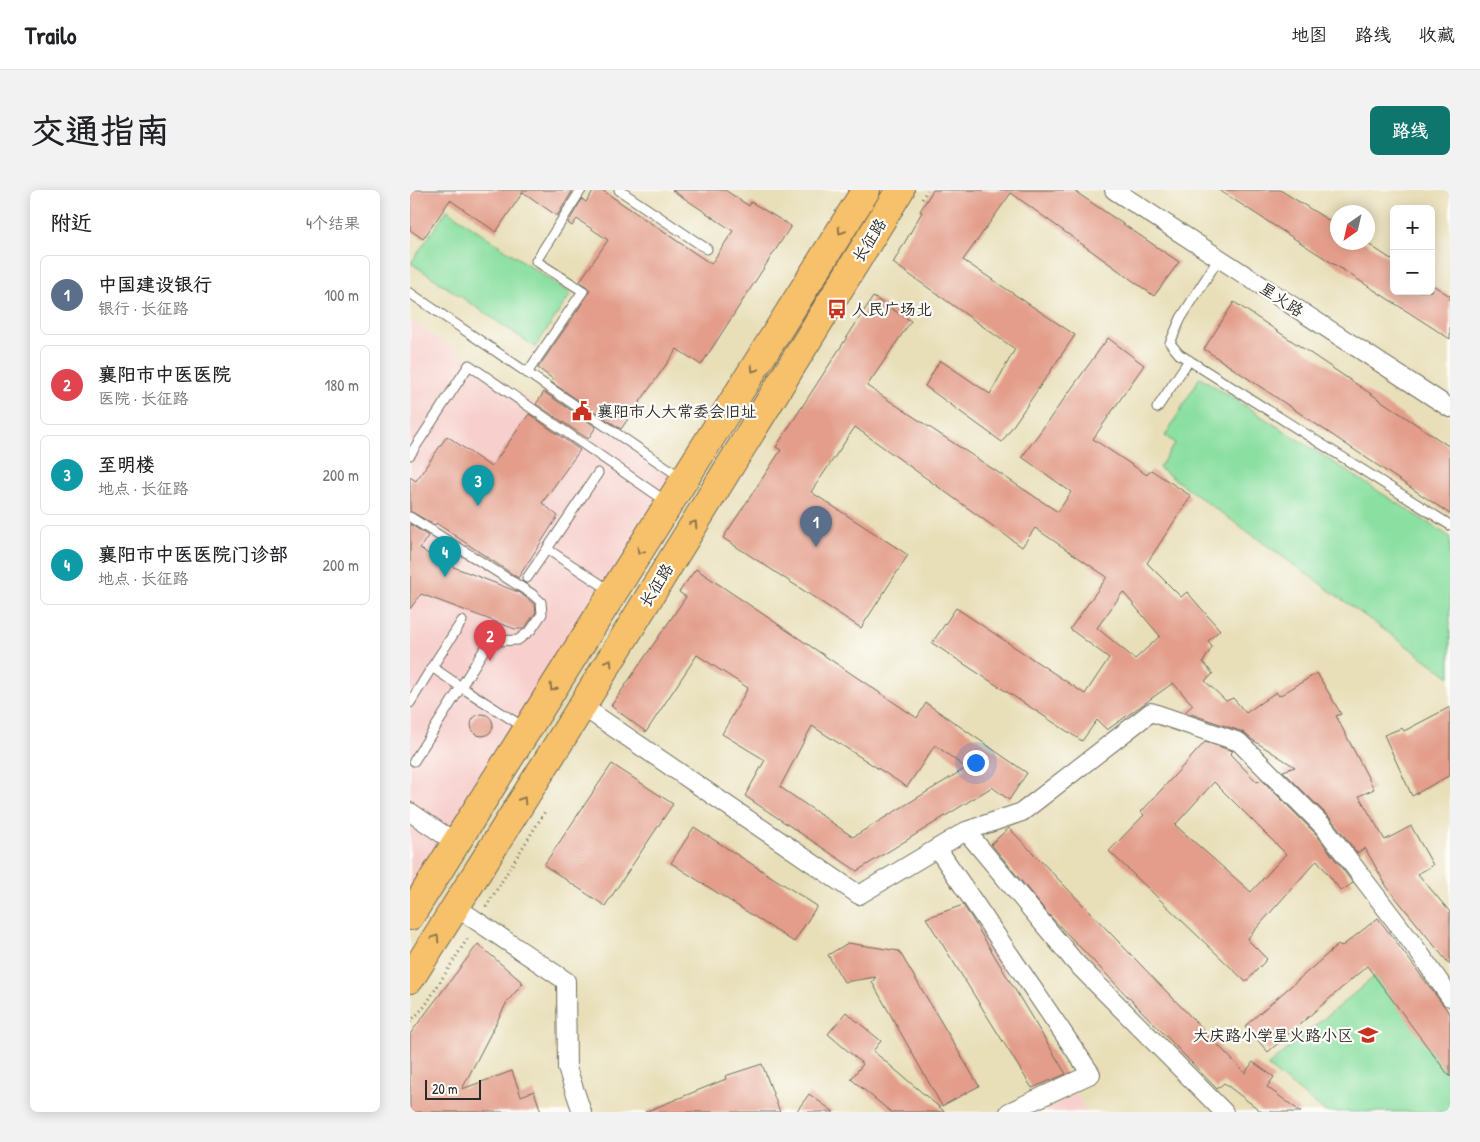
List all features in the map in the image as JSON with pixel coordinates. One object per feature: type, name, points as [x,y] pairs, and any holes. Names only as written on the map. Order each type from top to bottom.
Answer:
[{"type":"main road","name":"长征路","points":[[410,916],[866,190]]},
{"type":"main road","name":"长征路","points":[[410,978],[582,706],[900,190]]},
{"type":"street","name":"星火路","points":[[1114,190],[1450,408]]},
{"type":"street","points":[[582,706],[859,895],[966,831],[1022,812],[1150,712],[1239,742],[1324,827],[1418,951],[1450,997]]},
{"type":"street","points":[[410,812],[456,842]]},
{"type":"street","points":[[966,831],[1075,962],[1224,1112]]},
{"type":"street","points":[[937,848],[1091,1074],[1009,1112]]},
{"type":"street","points":[[456,907],[566,981],[568,1068],[582,1112]]},
{"type":"lane","points":[[527,373],[583,290],[536,261],[581,190]]},
{"type":"lane","points":[[619,190],[707,249]]},
{"type":"lane","points":[[1219,258],[1181,318],[1170,343],[1179,354],[1450,524]]},
{"type":"lane","points":[[410,294],[685,479]]},
{"type":"lane","points":[[1157,408],[1188,360]]},
{"type":"lane","points":[[410,455],[469,365],[670,503]]},
{"type":"lane","points":[[527,578],[598,473]]},
{"type":"lane","points":[[410,517],[532,594],[541,602],[542,614],[531,630],[518,640],[495,641],[484,650],[414,761]]},
{"type":"lane","points":[[547,549],[614,592]]},
{"type":"lane","points":[[410,703],[462,621]]},
{"type":"lane","points":[[432,667],[527,729]]},
{"type":"shaded area","points":[[410,320],[587,440],[600,422],[685,479],[410,916]]},
{"type":"shaded area","points":[[1076,1092],[1086,1112],[1042,1112]]},
{"type":"green space","points":[[447,210],[571,294],[535,347],[411,263]]},
{"type":"green space","points":[[1200,377],[1450,537],[1450,677],[1159,468],[1175,443],[1165,436]]},
{"type":"green space","name":"大庆路小学星火路小区","points":[[1387,966],[1450,1059],[1450,1112],[1325,1112],[1267,1066]]},
{"type":"building","points":[[410,190],[569,190],[572,192],[557,216],[523,192],[496,232],[450,200],[423,239],[410,230]]},
{"type":"building","points":[[594,190],[602,190],[711,264],[733,231],[672,190],[725,190],[749,206],[751,202],[791,226],[701,365],[677,349],[621,429],[551,382],[553,379],[538,368],[588,295],[590,290],[580,281],[608,240],[577,219],[572,226],[568,223],[582,199],[586,202]]},
{"type":"building","points":[[933,190],[1073,190],[1179,262],[1154,296],[1011,193],[963,260],[1075,335],[1002,442],[925,386],[940,360],[990,394],[1015,349],[893,263]]},
{"type":"building","points":[[1219,190],[1280,190],[1330,221],[1330,250],[1375,249],[1390,258],[1390,295],[1435,295],[1435,287],[1450,296],[1450,339]]},
{"type":"building","points":[[873,297],[911,321],[867,386],[1058,512],[1071,492],[1022,457],[1108,338],[1144,365],[1093,439],[1147,475],[1151,470],[1191,496],[1147,563],[1181,597],[1187,592],[1220,630],[1208,641],[1212,647],[1203,662],[1213,674],[1205,681],[1226,701],[1233,698],[1246,713],[1276,692],[1279,696],[1317,673],[1341,714],[1336,716],[1374,789],[1359,796],[1385,840],[1411,826],[1433,865],[1418,874],[1450,912],[1450,965],[1387,887],[1365,848],[1357,853],[1332,820],[1283,771],[1295,767],[1243,732],[1185,712],[1193,705],[1173,683],[1107,730],[1097,720],[1082,741],[932,643],[956,608],[1085,694],[1109,658],[1070,629],[1107,577],[1035,528],[1022,547],[855,427],[811,492],[908,555],[861,628],[723,538],[781,450],[776,447]],"holes":[[[1123,592],[1160,636],[1135,659],[1097,628]]]},
{"type":"building","points":[[1234,302],[1450,447],[1450,514],[1204,349]]},
{"type":"building","points":[[544,392],[596,427],[588,439],[536,404]]},
{"type":"building","points":[[529,414],[580,450],[542,503],[558,516],[518,578],[436,523],[435,525],[410,511],[410,477],[416,481],[447,436],[491,467]]},
{"type":"building","points":[[410,524],[428,536],[420,548],[438,561],[518,592],[535,605],[536,612],[526,626],[522,629],[515,629],[421,594],[410,609]]},
{"type":"building","points":[[696,569],[917,718],[926,703],[1027,773],[1009,800],[992,787],[857,871],[745,796],[765,760],[722,734],[748,688],[697,655],[646,732],[611,706],[686,597],[679,592]],"holes":[[[812,726],[907,787],[935,745],[966,768],[853,837],[780,787]]]},
{"type":"building","points":[[1450,707],[1450,775],[1412,796],[1384,735],[1402,728],[1404,731]]},
{"type":"building","points":[[482,714],[490,717],[493,725],[490,733],[482,736],[474,733],[471,725],[474,717]]},
{"type":"building","points":[[1205,742],[1233,751],[1230,754],[1257,782],[1262,780],[1316,834],[1353,883],[1341,891],[1317,860],[1247,939],[1267,959],[1246,982],[1109,851],[1144,815],[1141,812]],"holes":[[[1214,782],[1286,854],[1251,892],[1175,825]]]},
{"type":"building","points":[[612,764],[673,804],[605,906],[544,865]]},
{"type":"building","points":[[694,827],[817,906],[794,942],[671,863]]},
{"type":"building","points":[[1009,828],[1245,1073],[1253,1062],[1274,1077],[1267,1087],[1301,1112],[1262,1112],[1224,1083],[1217,1089],[1049,915],[991,844]]},
{"type":"building","points":[[963,905],[1066,1074],[1032,1088],[926,918]]},
{"type":"building","points":[[1378,918],[1450,1014],[1450,1077],[1367,966],[1268,1052],[1245,1026],[1338,945],[1341,947]]},
{"type":"building","points":[[848,943],[899,951],[979,1086],[942,1106],[872,982],[876,977],[844,982],[828,955]]},
{"type":"building","points":[[478,944],[523,983],[507,1002],[462,1089],[512,1071],[521,1096],[534,1091],[541,1112],[410,1112],[410,1034]]},
{"type":"building","points":[[846,1012],[881,1041],[873,1051],[945,1112],[891,1112],[851,1079],[863,1064],[828,1034]]},
{"type":"building","points":[[762,1064],[780,1112],[645,1112],[726,1079],[725,1076]]},
{"type":"building","points":[[809,1094],[834,1112],[796,1112]]},
{"type":"place","name":"人民广场北","points":[[837,309]]},
{"type":"place","name":"襄阳市人大常委会旧址","points":[[582,411]]},
{"type":"place","name":"至明楼","points":[[478,506]]},
{"type":"place","name":"中国建设银行","points":[[816,547]]},
{"type":"place","name":"襄阳市中医医院门诊部","points":[[445,577]]},
{"type":"place","name":"襄阳市中医医院","points":[[490,661]]},
{"type":"place","name":"大庆路小学星火路小区","points":[[1368,1035]]}]
